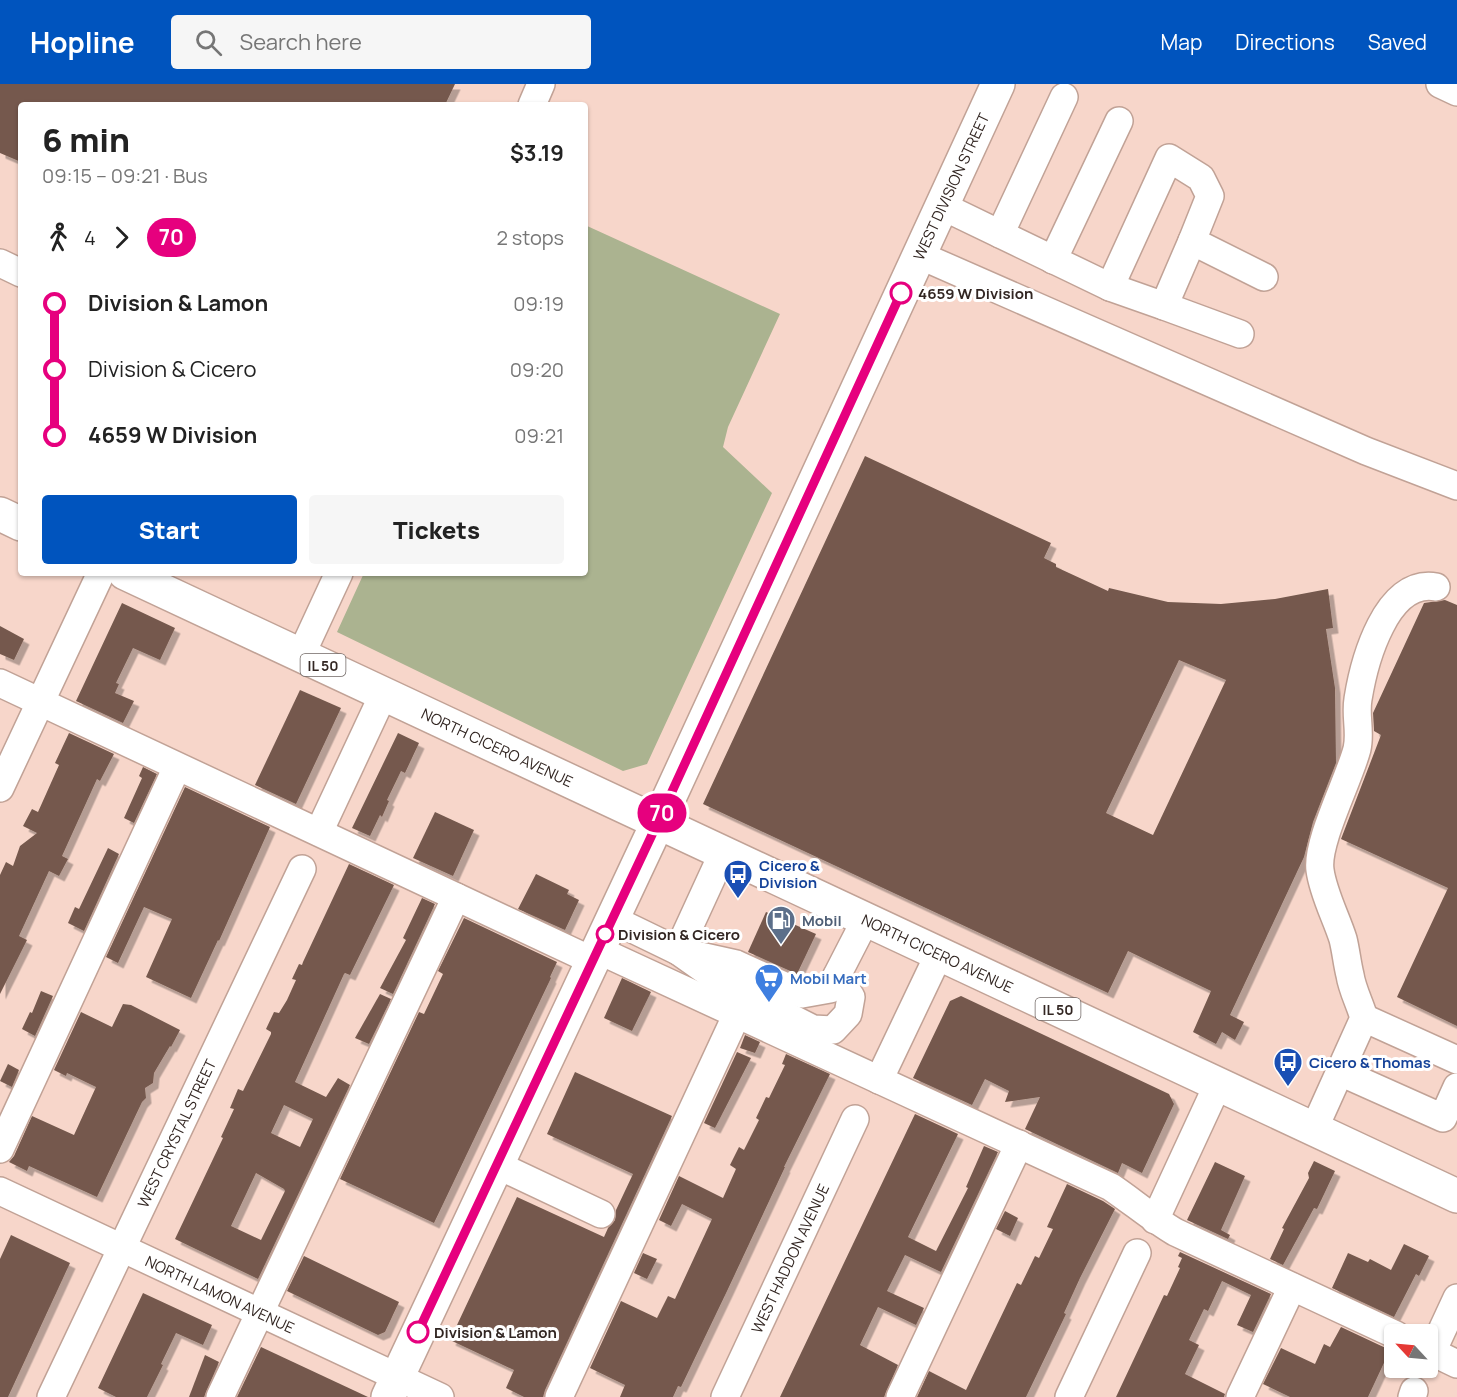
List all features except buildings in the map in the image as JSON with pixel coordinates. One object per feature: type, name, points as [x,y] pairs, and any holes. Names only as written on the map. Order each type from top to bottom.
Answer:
[{"type":"main road","name":"WEST DIVISION STREET","points":[[392,1387],[658,822],[998,84]]},
{"type":"main road","points":[[0,514],[18,523]]},
{"type":"main road","name":"NORTH CICERO AVENUE","points":[[131,576],[1457,1197]]},
{"type":"street","points":[[533,102],[542,84]]},
{"type":"street","points":[[1440,84],[1457,92]]},
{"type":"street","points":[[1000,234],[1064,97]]},
{"type":"street","points":[[1053,260],[1119,121]]},
{"type":"street","points":[[1110,287],[1169,158],[1201,178],[1210,196],[1164,306]]},
{"type":"street","points":[[942,206],[1110,287],[1240,334]]},
{"type":"street","points":[[1192,242],[1264,277]]},
{"type":"street","points":[[919,255],[1366,451],[1457,486]]},
{"type":"street","points":[[0,263],[18,272]]},
{"type":"street","points":[[0,788],[100,576]]},
{"type":"street","points":[[302,655],[338,576]]},
{"type":"street","points":[[1314,1130],[1364,1018],[1350,976],[1343,940],[1320,870],[1322,846],[1358,747],[1360,735],[1358,700],[1368,660],[1381,624],[1389,609],[1398,600],[1426,585],[1436,587]]},
{"type":"street","points":[[0,683],[456,897],[737,1014],[1019,1144],[1111,1187],[1175,1232],[1384,1329]]},
{"type":"street","points":[[319,832],[384,693]]},
{"type":"street","points":[[0,1149],[177,767]]},
{"type":"street","points":[[678,951],[723,853]]},
{"type":"street","name":"WEST CRYSTAL STREET","points":[[51,1397],[302,869]]},
{"type":"street","points":[[220,1397],[456,897]]},
{"type":"street","points":[[612,919],[678,951],[726,985],[813,1029],[833,1030],[848,1014],[851,997],[837,976]]},
{"type":"street","points":[[678,951],[736,964],[802,994],[830,989],[866,919]]},
{"type":"street","points":[[879,1080],[939,954]]},
{"type":"street","points":[[559,1397],[737,1014]]},
{"type":"street","points":[[1364,1018],[1457,1060]]},
{"type":"street","points":[[1340,1072],[1443,1118],[1457,1087]]},
{"type":"street","points":[[1155,1220],[1218,1084]]},
{"type":"street","name":"WEST HADDON AVENUE","points":[[725,1397],[855,1119]]},
{"type":"street","points":[[900,1397],[1019,1144]]},
{"type":"street","points":[[497,1165],[601,1214]]},
{"type":"street","name":"NORTH LAMON AVENUE","points":[[0,1191],[260,1313],[392,1387],[440,1397]]},
{"type":"street","points":[[1069,1397],[1137,1253]]},
{"type":"street","points":[[1240,1397],[1292,1287]]},
{"type":"street","points":[[1438,1335],[1457,1298]]},
{"type":"street","points":[[1438,1355],[1457,1364]]},
{"type":"green space","points":[[588,226],[780,314],[728,427],[723,447],[772,493],[647,764],[623,771],[337,632],[363,576],[588,576]]},
{"type":"bus line","name":"70","points":[[418,1332],[658,822],[901,293]]},
{"type":"place","name":"4659 W Division","points":[[901,293]]},
{"type":"place","name":"Cicero & Division","points":[[738,900]]},
{"type":"place","name":"Division & Cicero","points":[[605,934]]},
{"type":"place","name":"Mobil","points":[[781,946]]},
{"type":"place","name":"Mobil Mart","points":[[769,1004]]},
{"type":"place","name":"Cicero & Thomas","points":[[1288,1088]]},
{"type":"place","name":"Division & Lamon","points":[[418,1332]]}]
